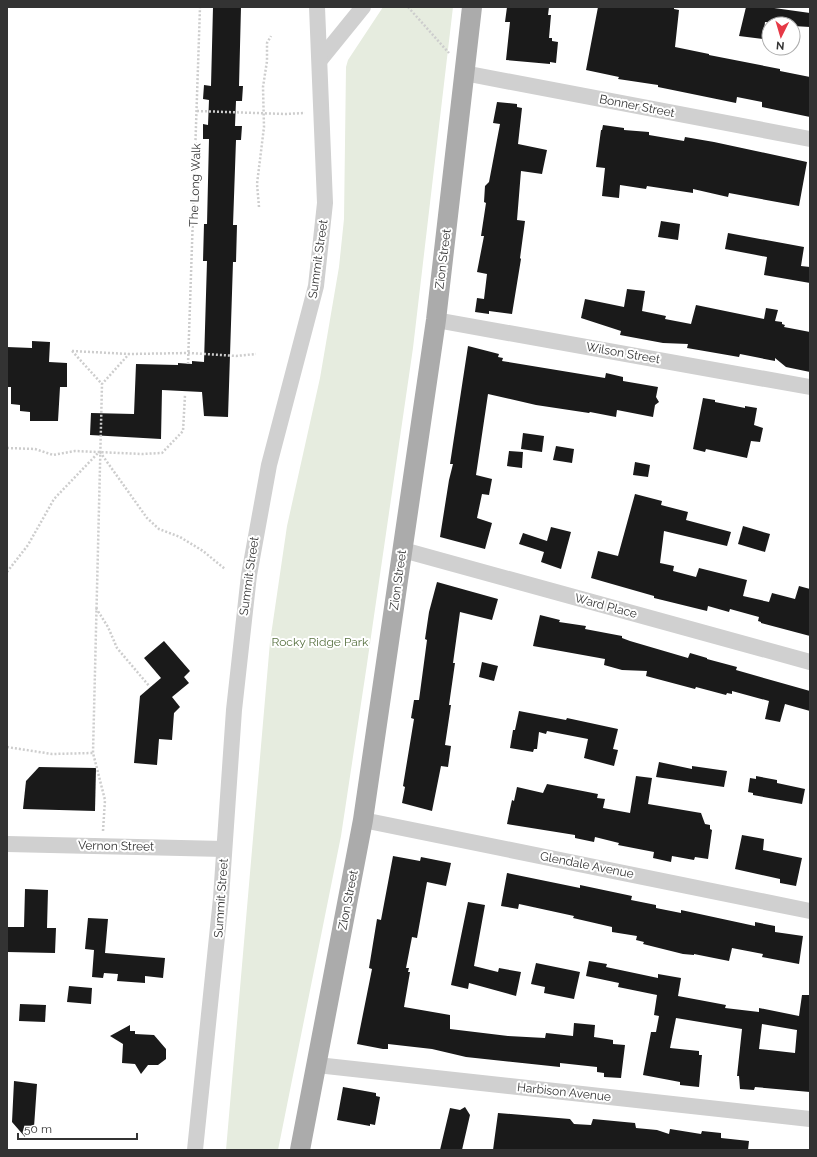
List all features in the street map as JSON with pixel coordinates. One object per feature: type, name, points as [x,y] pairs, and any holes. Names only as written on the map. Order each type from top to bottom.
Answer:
[{"type":"main road","name":"Zion Street","points":[[300,1150],[363,820],[436,320],[472,7]]},
{"type":"street","name":"Summit Street","points":[[195,1150],[214,975],[241,641],[253,549],[268,465],[316,286],[325,203],[317,7]]},
{"type":"street","points":[[320,60],[364,7]]},
{"type":"street","name":"Bonner Street","points":[[464,73],[810,138]]},
{"type":"street","name":"Wilson Street","points":[[436,320],[810,387]]},
{"type":"street","name":"Ward Place","points":[[402,550],[810,662]]},
{"type":"street","name":"Glendale Avenue","points":[[363,820],[810,911]]},
{"type":"street","name":"Vernon Street","points":[[7,844],[224,849]]},
{"type":"street","name":"Harbison Avenue","points":[[317,1065],[810,1119]]},
{"type":"path","name":"The Long Walk","points":[[188,364],[200,7]]},
{"type":"path","points":[[408,7],[448,53]]},
{"type":"path","points":[[259,207],[257,184],[264,114],[263,87],[267,61],[267,43],[271,36]]},
{"type":"path","points":[[197,111],[264,114],[304,113]]},
{"type":"path","points":[[102,384],[72,350],[129,354],[189,353],[236,356],[256,354]]},
{"type":"path","points":[[103,831],[105,800],[93,753],[95,608],[102,384],[129,354]]},
{"type":"path","points":[[7,448],[35,449],[53,456],[75,451],[142,454],[162,453],[183,431],[185,395]]},
{"type":"path","points":[[99,452],[147,518],[159,529],[180,537],[203,551],[225,569]]},
{"type":"path","points":[[7,572],[28,545],[54,499],[99,452]]},
{"type":"path","points":[[95,608],[108,627],[117,648],[150,687]]},
{"type":"path","points":[[7,747],[52,754],[93,753]]},
{"type":"green space","name":"Rocky Ridge Park","points":[[383,7],[453,7],[413,348],[341,836],[278,1150],[226,1150],[270,642],[287,526],[320,378],[339,267],[344,219],[346,67],[348,60]]},
{"type":"building","points":[[213,7],[241,7],[239,86],[243,86],[242,101],[236,101],[235,126],[242,126],[241,140],[236,140],[233,225],[237,225],[236,262],[233,262],[228,417],[204,416],[202,392],[162,390],[161,439],[90,435],[91,413],[134,414],[136,364],[178,365],[178,363],[192,364],[192,361],[204,362],[207,261],[203,261],[204,224],[207,224],[209,139],[203,139],[203,124],[208,125],[209,100],[203,99],[204,85],[211,86]]},
{"type":"building","points":[[507,7],[549,7],[548,15],[551,15],[549,38],[552,38],[552,41],[558,42],[556,63],[550,62],[550,64],[506,60],[510,22],[505,22]]},
{"type":"building","points":[[598,7],[674,7],[674,9],[679,10],[675,47],[780,69],[780,71],[810,77],[810,117],[762,107],[762,102],[737,97],[736,103],[658,87],[658,85],[618,79],[619,77],[586,70]]},
{"type":"building","points":[[746,7],[767,7],[810,13],[810,27],[801,26],[801,16],[761,16],[761,39],[739,36]]},
{"type":"building","points":[[497,102],[517,104],[517,107],[522,108],[518,144],[547,150],[542,174],[521,171],[517,220],[525,221],[521,259],[512,314],[489,311],[489,314],[475,312],[477,298],[484,299],[487,274],[477,272],[484,236],[481,236],[486,203],[484,202],[485,186],[489,182],[500,124],[493,123]]},
{"type":"building","points":[[603,125],[624,128],[624,130],[649,132],[649,135],[684,141],[685,137],[714,142],[807,162],[799,206],[729,193],[728,197],[693,189],[693,193],[647,186],[646,189],[620,185],[619,198],[602,196],[605,168],[596,167]]},
{"type":"building","points":[[661,221],[680,224],[678,240],[658,237]]},
{"type":"building","points":[[728,233],[804,247],[801,266],[810,267],[810,283],[764,275],[767,257],[725,249]]},
{"type":"building","points":[[627,289],[645,291],[642,311],[666,316],[665,319],[691,324],[696,305],[764,319],[766,308],[778,310],[775,321],[782,322],[782,324],[785,325],[784,327],[810,332],[810,372],[786,367],[775,358],[775,361],[740,354],[739,357],[687,348],[688,344],[663,343],[620,335],[621,331],[581,318],[585,299],[624,307]]},
{"type":"building","points":[[32,341],[50,342],[49,362],[67,363],[67,387],[60,387],[58,421],[30,421],[30,412],[20,411],[20,405],[11,404],[11,387],[7,387],[7,347],[32,348]]},
{"type":"building","points":[[468,346],[499,354],[498,357],[503,358],[502,361],[605,378],[606,373],[623,377],[623,381],[658,387],[656,397],[659,402],[655,405],[653,417],[617,410],[616,417],[536,405],[488,394],[476,475],[492,479],[489,495],[482,494],[477,518],[492,523],[485,549],[440,537],[453,464],[450,464]]},
{"type":"building","points":[[703,398],[745,408],[745,406],[757,408],[754,425],[763,428],[760,442],[751,441],[747,458],[706,449],[705,452],[693,449]]},
{"type":"building","points":[[523,433],[544,436],[542,452],[521,449]]},
{"type":"building","points":[[556,446],[574,449],[572,463],[553,460]]},
{"type":"building","points":[[509,451],[523,452],[522,468],[507,466]]},
{"type":"building","points":[[635,462],[650,465],[648,477],[633,475]]},
{"type":"building","points":[[635,494],[662,501],[661,505],[688,512],[686,520],[731,532],[727,546],[664,531],[660,563],[674,566],[673,571],[696,577],[699,568],[747,580],[743,596],[769,602],[772,593],[795,599],[799,586],[810,589],[810,636],[761,623],[758,621],[759,617],[730,609],[729,612],[708,606],[707,611],[654,598],[654,596],[591,578],[598,551],[618,556]]},
{"type":"building","points":[[743,526],[770,534],[765,552],[738,544]]},
{"type":"building","points":[[551,527],[571,532],[561,569],[541,562],[544,552],[519,544],[523,533],[547,541]]},
{"type":"building","points":[[437,582],[498,599],[492,620],[460,612],[453,663],[455,663],[449,705],[451,705],[445,745],[451,746],[448,767],[441,766],[432,811],[402,803],[405,787],[403,786],[414,719],[411,718],[414,700],[419,700],[429,612]]},
{"type":"building","points":[[540,615],[560,620],[559,622],[586,626],[585,629],[622,636],[622,638],[630,641],[688,658],[690,653],[737,667],[736,670],[810,691],[810,711],[785,704],[780,722],[765,719],[769,701],[732,691],[732,694],[727,693],[726,695],[696,687],[695,689],[646,676],[647,671],[622,670],[604,665],[605,659],[533,646]]},
{"type":"building","points":[[164,641],[190,671],[184,677],[189,683],[172,697],[180,707],[174,713],[172,740],[159,739],[157,765],[134,763],[140,696],[161,678],[144,658]]},
{"type":"building","points":[[482,662],[498,666],[494,681],[479,677]]},
{"type":"building","points":[[519,711],[566,720],[567,718],[618,729],[613,749],[618,750],[614,766],[584,758],[588,739],[547,731],[546,734],[539,732],[537,749],[534,749],[533,752],[510,748],[513,730],[515,730]]},
{"type":"building","points":[[659,762],[692,769],[692,766],[727,771],[724,787],[656,777]]},
{"type":"building","points":[[39,767],[96,768],[95,811],[23,809],[26,781]]},
{"type":"building","points":[[636,776],[652,778],[648,804],[701,813],[705,824],[710,825],[710,829],[712,830],[708,859],[695,857],[694,860],[672,856],[671,862],[653,858],[654,852],[618,845],[619,843],[595,837],[594,842],[575,838],[575,835],[507,824],[512,800],[514,801],[517,787],[543,793],[547,784],[598,794],[597,798],[605,799],[603,808],[630,813]]},
{"type":"building","points":[[756,776],[777,780],[777,783],[805,789],[802,804],[753,795],[753,793],[748,792],[750,778],[756,779]]},
{"type":"building","points":[[742,835],[764,839],[763,850],[802,858],[796,886],[780,883],[780,879],[735,869]]},
{"type":"building","points":[[393,856],[420,861],[421,857],[451,863],[446,886],[427,882],[417,938],[412,937],[406,968],[409,968],[408,972],[410,972],[404,1007],[450,1015],[450,1029],[508,1036],[545,1038],[546,1033],[573,1036],[574,1023],[595,1025],[594,1037],[613,1040],[613,1044],[625,1045],[621,1078],[604,1077],[604,1073],[597,1072],[597,1067],[560,1063],[560,1067],[466,1057],[432,1049],[388,1044],[388,1049],[383,1049],[357,1044],[372,969],[369,968],[377,919],[381,920]]},
{"type":"building","points":[[507,873],[580,888],[580,885],[632,896],[631,900],[656,905],[656,908],[681,913],[681,910],[755,926],[755,922],[775,926],[775,932],[803,936],[799,964],[762,957],[763,954],[732,948],[729,961],[694,954],[683,954],[643,944],[644,942],[636,940],[637,936],[612,932],[612,927],[573,918],[574,916],[519,904],[518,909],[501,906]]},
{"type":"building","points":[[25,889],[48,890],[47,928],[56,928],[55,953],[7,952],[7,927],[24,927]]},
{"type":"building","points":[[468,902],[485,905],[474,966],[498,972],[499,968],[521,972],[516,996],[469,983],[468,989],[451,985]]},
{"type":"building","points":[[88,918],[108,919],[105,953],[165,958],[163,978],[145,976],[145,983],[117,981],[118,974],[104,973],[103,978],[92,977],[94,950],[85,949]]},
{"type":"building","points":[[589,961],[607,964],[606,967],[658,978],[658,974],[681,978],[678,996],[726,1005],[725,1008],[759,1012],[759,1008],[799,1016],[802,995],[810,995],[810,1092],[755,1087],[754,1090],[740,1089],[739,1076],[737,1076],[742,1029],[676,1018],[670,1048],[699,1051],[699,1055],[702,1055],[699,1087],[680,1085],[680,1082],[643,1075],[651,1032],[656,1032],[659,1016],[654,1015],[657,995],[618,987],[619,983],[586,976]],"holes":[[[762,1024],[797,1030],[795,1053],[759,1049]]]},
{"type":"building","points":[[536,963],[580,972],[574,999],[544,993],[545,987],[531,984]]},
{"type":"building","points":[[69,986],[92,988],[91,1004],[67,1002]]},
{"type":"building","points":[[20,1004],[46,1005],[45,1022],[19,1021]]},
{"type":"building","points":[[130,1025],[130,1031],[135,1031],[135,1034],[154,1035],[166,1049],[166,1059],[158,1065],[148,1065],[141,1074],[135,1064],[122,1063],[123,1044],[110,1036]]},
{"type":"building","points":[[14,1081],[37,1084],[34,1127],[26,1126],[25,1137],[12,1122]]},
{"type":"building","points":[[343,1087],[376,1093],[376,1096],[380,1097],[375,1125],[370,1124],[370,1126],[337,1120]]},
{"type":"building","points":[[465,1107],[470,1115],[462,1150],[440,1150],[450,1108],[460,1110]]},
{"type":"building","points":[[498,1113],[570,1119],[574,1124],[591,1125],[593,1119],[635,1123],[636,1128],[657,1130],[669,1134],[670,1129],[701,1134],[702,1131],[721,1133],[721,1138],[749,1141],[748,1150],[493,1150]]}]
